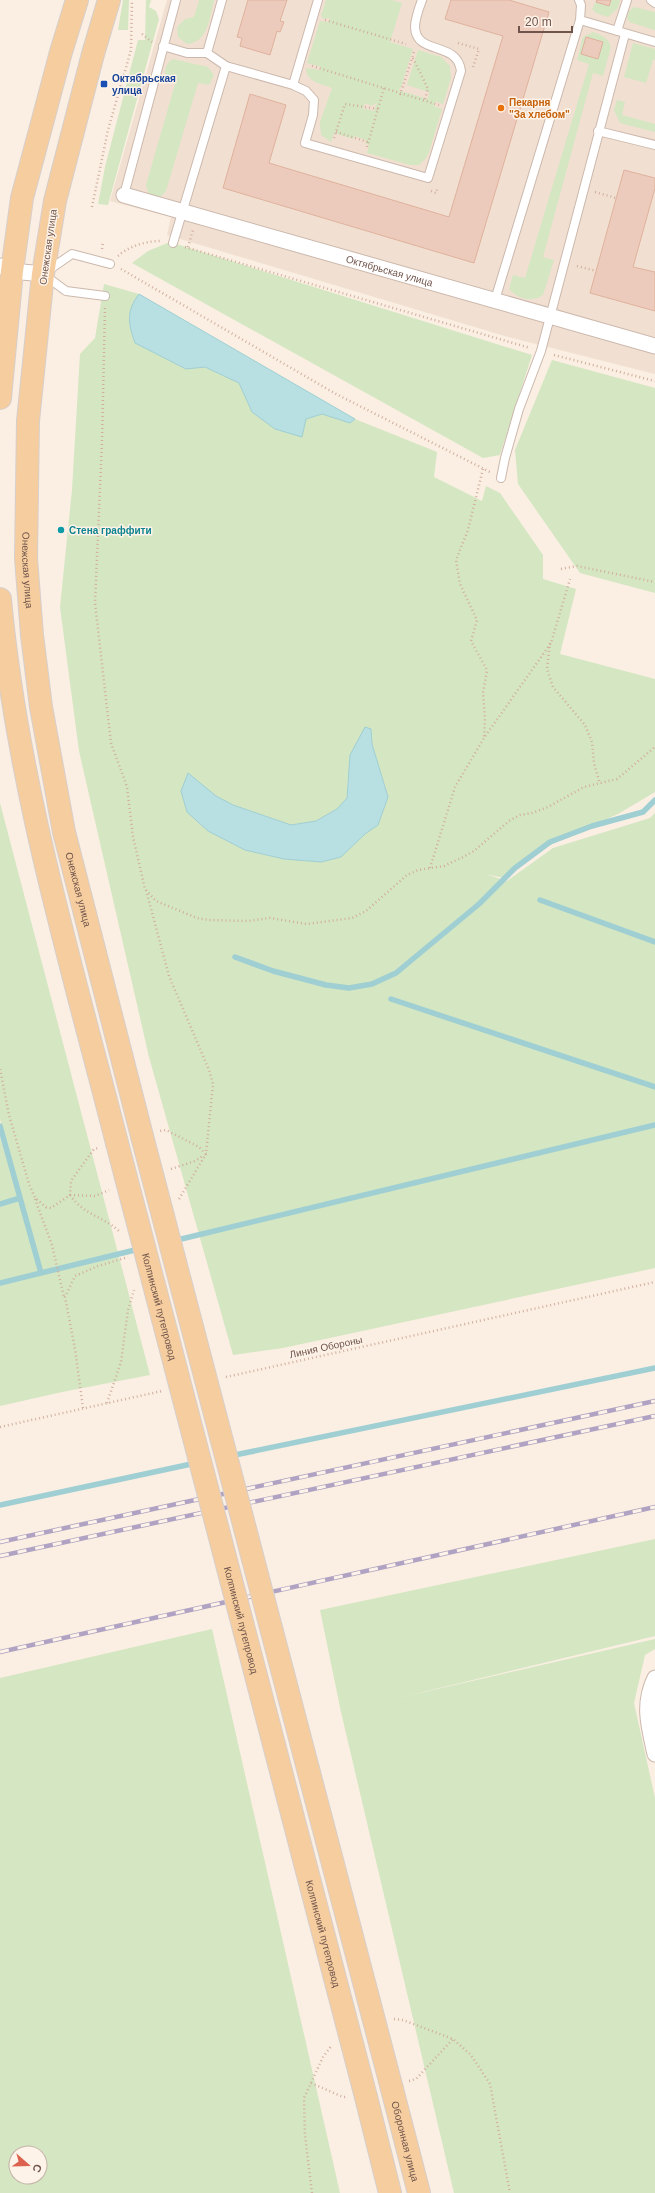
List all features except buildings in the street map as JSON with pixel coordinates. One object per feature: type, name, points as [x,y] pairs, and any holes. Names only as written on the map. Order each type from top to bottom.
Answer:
[{"type":"main road","points":[[0,398],[4,271],[61,52],[77,0]]},
{"type":"main road","name":"Онежская улица","points":[[109,0],[93,54],[55,201],[43,274],[28,421],[26,558],[32,636],[41,707],[64,832],[151,1134]]},
{"type":"main road","points":[[0,599],[4,645],[12,697],[39,837],[110,1145]]},
{"type":"main road","name":"Оборонная улица","points":[[151,1134],[419,2193]]},
{"type":"main road","name":"Колпинский путепровод","points":[[110,1145],[366,2097],[390,2193]]},
{"type":"street","name":"Октябрьская улица","points":[[124,195],[655,346]]},
{"type":"street","points":[[4,271],[43,274]]},
{"type":"street","points":[[655,1678],[650,1688],[647,1721],[655,1754]]},
{"type":"lane","points":[[124,195],[176,0]]},
{"type":"lane","points":[[207,53],[222,0]]},
{"type":"lane","points":[[294,85],[318,0]]},
{"type":"lane","points":[[164,46],[187,53],[207,53],[226,66],[294,85],[306,91],[314,100],[313,115],[305,142],[428,178],[461,71],[460,61],[453,54],[426,44],[418,43],[415,28],[422,0]]},
{"type":"lane","points":[[495,300],[580,20],[581,5],[579,0]]},
{"type":"lane","points":[[501,478],[519,409],[541,351],[598,131],[628,0]]},
{"type":"lane","points":[[651,0],[655,3]]},
{"type":"lane","points":[[580,20],[655,42]]},
{"type":"lane","points":[[173,243],[226,66]]},
{"type":"lane","points":[[598,131],[655,145]]},
{"type":"lane","points":[[105,296],[66,291],[43,274],[72,254],[110,264]]},
{"type":"path","points":[[92,207],[105,144],[131,50],[132,0]]},
{"type":"path","points":[[313,17],[418,43],[400,95]]},
{"type":"path","points":[[413,57],[428,89],[424,102]]},
{"type":"path","points":[[300,63],[384,88],[387,91],[400,95],[450,108]]},
{"type":"path","points":[[363,159],[384,88]]},
{"type":"path","points":[[330,150],[345,104],[378,109]]},
{"type":"path","points":[[336,132],[368,142]]},
{"type":"path","points":[[593,200],[596,185]]},
{"type":"path","points":[[594,192],[616,198]]},
{"type":"path","points":[[501,478],[336,394],[136,277],[110,264],[121,253],[150,241],[173,243],[541,351],[655,381]]},
{"type":"path","points":[[577,259],[575,266],[596,271]]},
{"type":"path","points":[[105,296],[102,372],[102,442],[95,603],[111,743],[127,787],[133,837],[169,976],[209,1070],[213,1084],[206,1154],[199,1147],[166,1130],[151,1134]]},
{"type":"path","points":[[483,469],[468,530],[456,560],[460,584],[477,620],[471,641],[486,670],[483,693],[485,718],[484,738]]},
{"type":"path","points":[[561,569],[577,566],[655,582]]},
{"type":"path","points":[[570,579],[550,643],[546,669],[553,687],[585,725],[592,742],[594,763],[600,784]]},
{"type":"path","points":[[430,868],[455,787],[484,738],[550,643]]},
{"type":"path","points":[[146,889],[156,901],[197,918],[231,921],[270,918],[307,924],[321,924],[352,918],[366,911],[407,875],[418,870],[444,866],[474,851],[509,821],[520,815],[548,807],[584,787],[617,779],[655,746]]},
{"type":"path","points":[[0,1069],[11,1122],[35,1198],[52,1245],[75,1349],[79,1393],[83,1409]]},
{"type":"path","points":[[35,1198],[46,1207],[51,1208],[60,1203],[70,1195],[71,1181],[94,1149],[110,1145]]},
{"type":"path","points":[[64,1297],[75,1276],[98,1266],[129,1257]]},
{"type":"path","name":"Линия Обороны","points":[[219,1378],[655,1282]]},
{"type":"path","points":[[107,1403],[121,1362],[128,1310],[135,1283]]},
{"type":"path","points":[[0,1427],[165,1390]]},
{"type":"path","points":[[416,2079],[453,2039],[472,2055],[490,2084],[510,2193]]},
{"type":"path","points":[[311,2082],[343,2097]]},
{"type":"shaded area","points":[[167,0],[655,0],[655,374],[508,337],[167,235],[171,217],[110,201]]},
{"type":"green space","points":[[123,0],[129,0],[128,30],[118,30]]},
{"type":"green space","points":[[146,0],[151,0],[149,7],[156,11],[159,19],[108,205],[98,204],[105,167],[138,40],[145,40]]},
{"type":"green space","points":[[199,0],[214,0],[209,21],[204,34],[200,39],[187,44],[178,37],[177,27],[185,19],[194,17]]},
{"type":"green space","points":[[326,0],[392,0],[402,3],[390,42],[413,49],[401,87],[398,90],[428,99],[429,92],[407,85],[418,50],[441,57],[450,66],[451,78],[443,104],[435,101],[434,106],[442,109],[429,152],[426,158],[419,165],[410,165],[367,153],[369,145],[365,143],[366,140],[355,136],[353,139],[334,133],[331,142],[321,135],[320,122],[332,88],[315,82],[307,73],[306,68],[320,70],[321,67],[307,63],[320,21],[328,22],[330,18],[324,19],[321,16]],"holes":[[[377,102],[374,111],[367,109],[363,110],[365,103],[372,106]]]},
{"type":"green space","points":[[611,0],[620,0],[618,8],[608,17],[596,13],[592,9],[596,2],[609,6]]},
{"type":"green space","points":[[634,7],[655,12],[655,30],[629,22],[627,17],[629,11]]},
{"type":"green space","points":[[593,32],[607,39],[611,47],[603,76],[593,73],[543,257],[554,260],[543,295],[534,299],[525,299],[516,295],[509,289],[513,275],[525,278],[589,64],[577,60],[583,37]]},
{"type":"green space","points":[[633,43],[655,49],[655,60],[653,60],[646,83],[624,77]]},
{"type":"green space","points":[[173,59],[208,67],[214,75],[209,85],[198,83],[166,191],[160,197],[149,195],[146,185],[175,84],[166,77],[165,74],[167,64]]},
{"type":"green space","points":[[617,100],[625,102],[622,115],[655,124],[655,132],[620,123],[614,110]]},
{"type":"green space","points":[[170,242],[532,355],[500,455],[483,458],[132,263],[148,251]]},
{"type":"green space","points":[[104,284],[139,294],[132,304],[186,369],[205,367],[239,383],[252,412],[306,419],[322,414],[350,423],[355,419],[437,452],[434,477],[482,501],[486,486],[500,493],[543,555],[543,579],[576,589],[560,654],[655,679],[655,792],[618,814],[558,841],[530,857],[504,878],[485,874],[507,881],[553,848],[650,818],[655,813],[655,1268],[283,1348],[233,1355],[149,1057],[79,751],[60,607],[72,490],[80,354],[95,338]],"holes":[[[371,729],[372,744],[388,797],[378,825],[365,834],[341,857],[321,862],[284,859],[245,850],[208,831],[197,820],[216,796],[233,805],[291,825],[316,821],[337,809],[347,798],[348,777]]]},
{"type":"green space","points":[[552,360],[655,388],[655,593],[580,573],[518,484],[515,450]]},
{"type":"green space","points":[[0,803],[150,1375],[0,1406],[0,1137],[36,1255],[0,1119]]},
{"type":"green space","points":[[655,1539],[655,1636],[398,1698],[655,1639],[655,1649],[645,1655],[634,1703],[655,1798],[655,2193],[454,2193],[341,1712],[320,1610]]},
{"type":"green space","points":[[212,1629],[340,2193],[0,2193],[0,1678]]},
{"type":"water","points":[[139,294],[355,419],[350,423],[322,414],[306,419],[302,437],[275,429],[252,412],[239,383],[205,367],[186,369],[135,343],[130,323],[130,312]]},
{"type":"water","points":[[365,727],[371,729],[372,744],[388,797],[378,825],[365,834],[341,857],[321,862],[284,859],[245,850],[208,831],[187,812],[181,791],[188,773],[216,796],[233,805],[291,825],[316,821],[337,809],[347,798],[350,755]]},
{"type":"waterway","points":[[235,957],[273,971],[326,985],[349,988],[372,984],[396,973],[479,904],[515,868],[550,842],[592,826],[643,812],[655,800]]},
{"type":"waterway","points":[[540,900],[655,942]]},
{"type":"waterway","points":[[391,999],[655,1087]]},
{"type":"waterway","points":[[173,1241],[655,1125]]},
{"type":"waterway","points":[[0,1126],[41,1273]]},
{"type":"waterway","points":[[0,1204],[20,1198]]},
{"type":"waterway","points":[[0,1283],[139,1249]]},
{"type":"waterway","points":[[230,1456],[655,1368]]},
{"type":"waterway","points":[[0,1505],[196,1463]]},
{"type":"railway","points":[[0,1542],[655,1401]]},
{"type":"railway","points":[[0,1556],[655,1416]]},
{"type":"railway","points":[[0,1652],[655,1507]]},
{"type":"place","name":"Октябрьская улица","points":[[104,84]]},
{"type":"place","name":"Пекарня \"За хлебом\"","points":[[501,108]]},
{"type":"place","name":"Стена граффити","points":[[61,530]]}]
